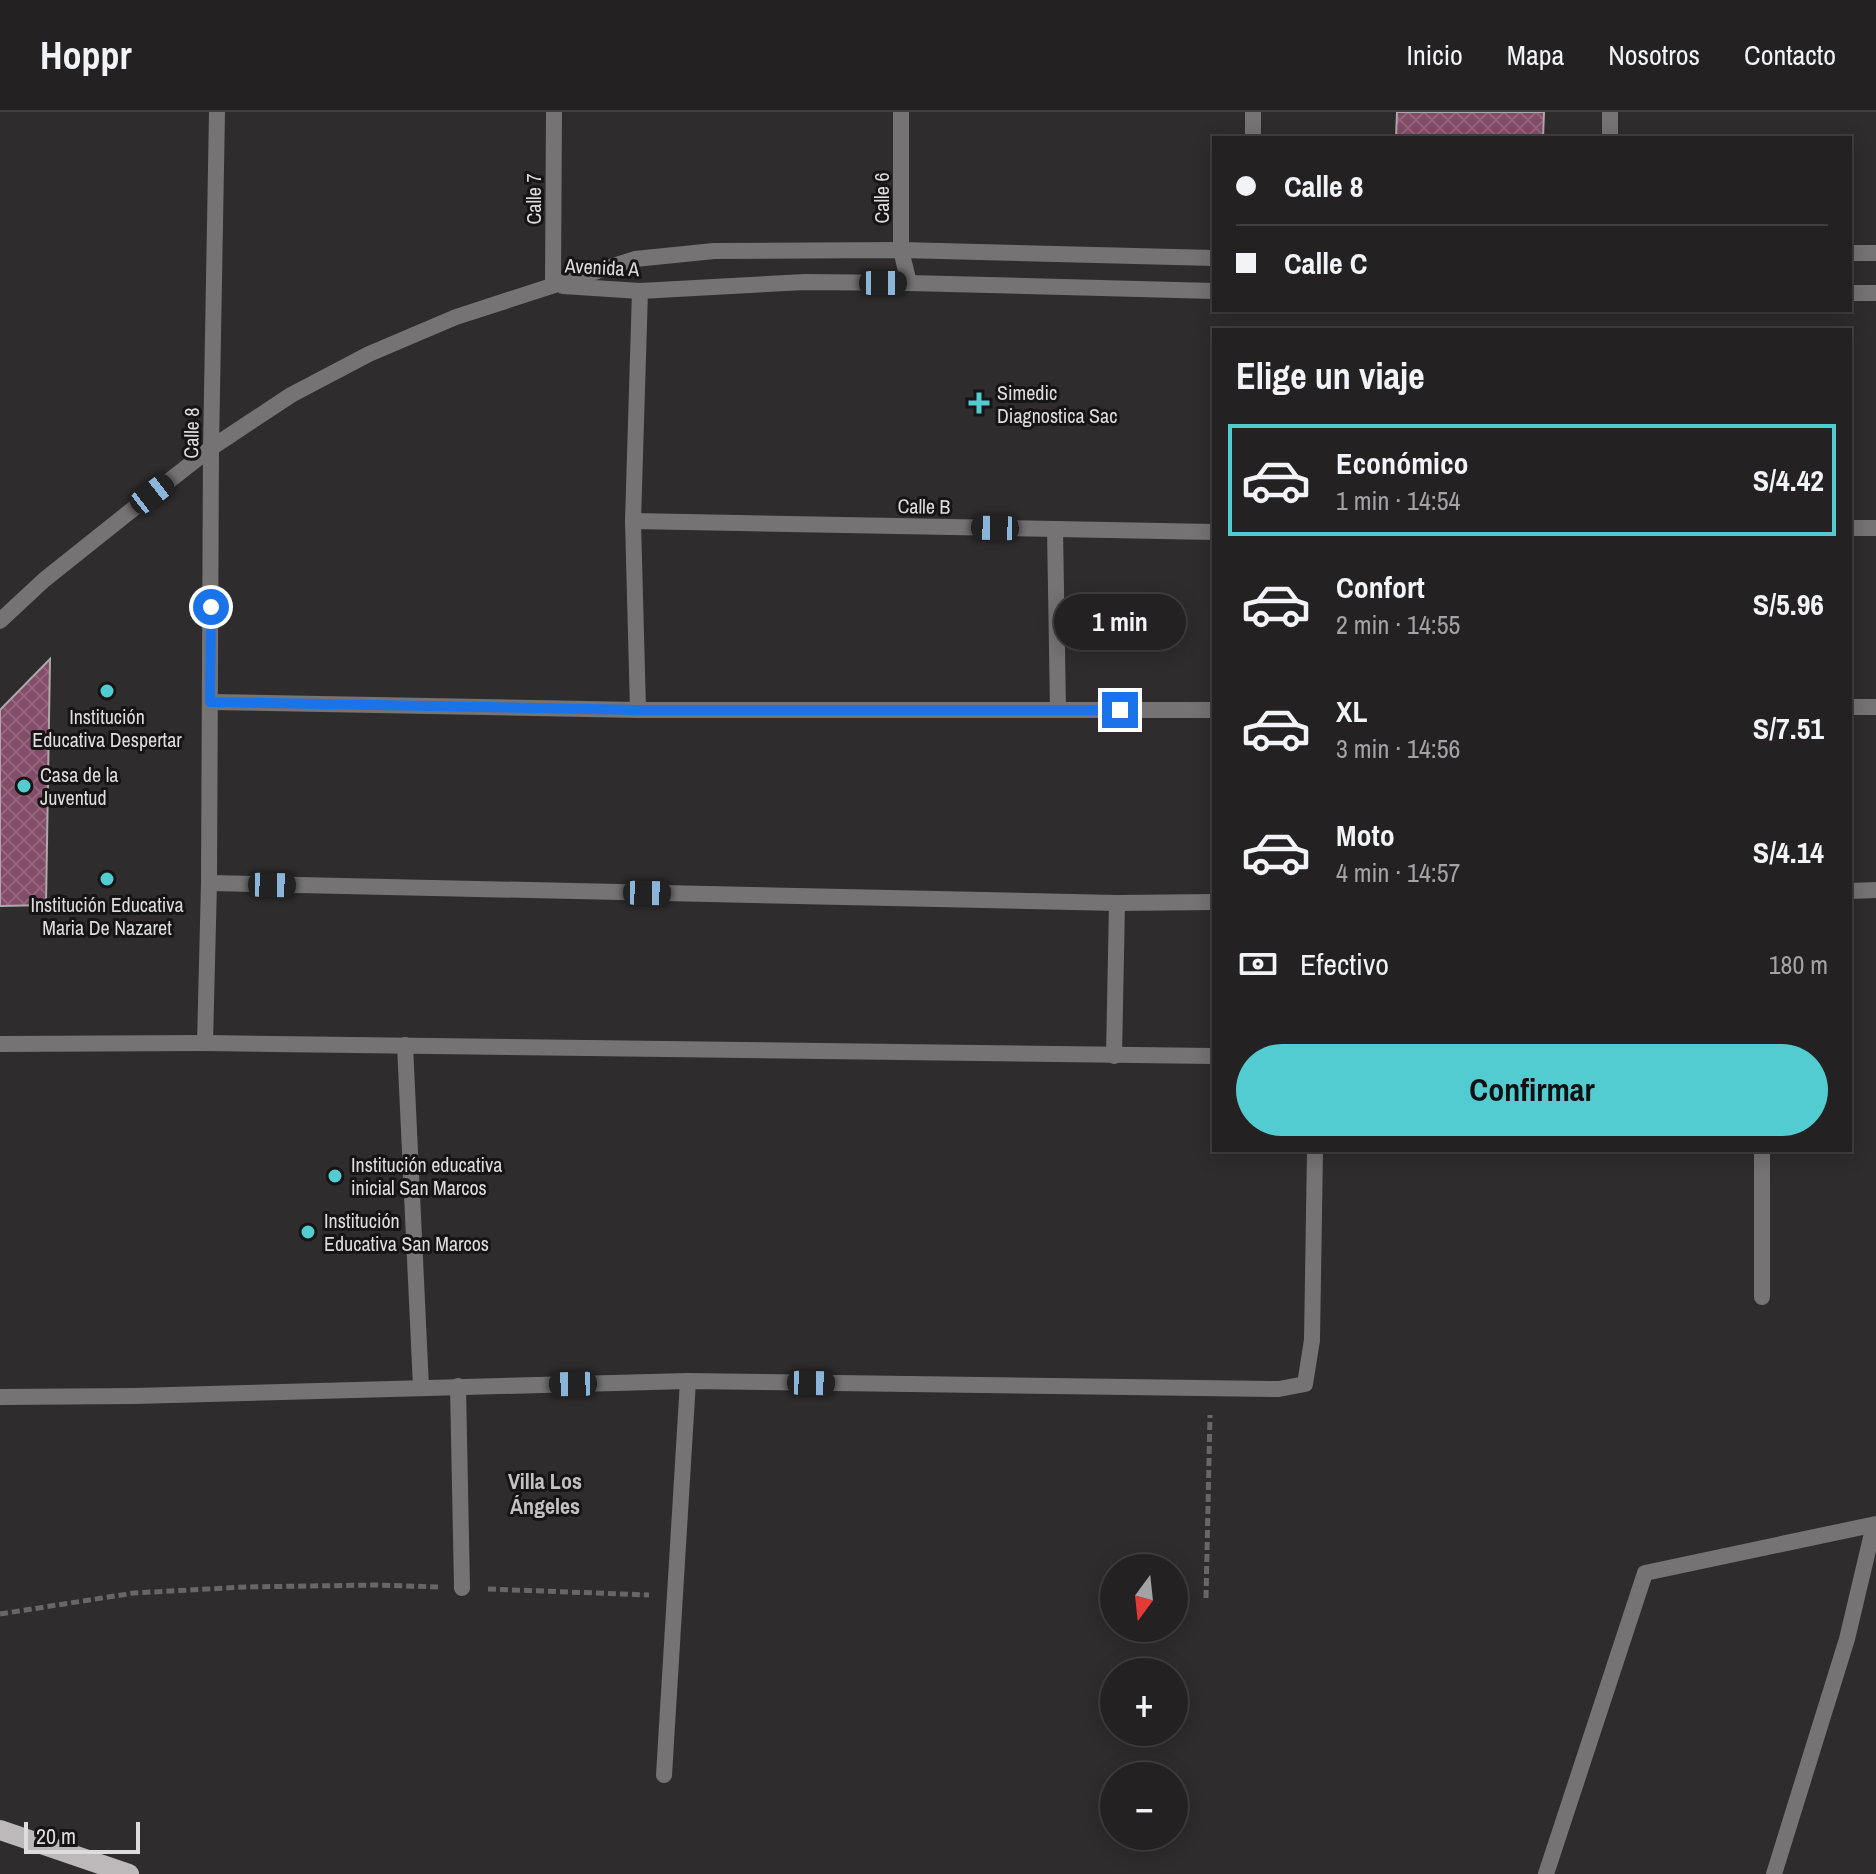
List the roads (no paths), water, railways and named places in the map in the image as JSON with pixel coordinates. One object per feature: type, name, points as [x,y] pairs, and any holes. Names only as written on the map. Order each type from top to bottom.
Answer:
[{"type":"main road","points":[[0,1830],[129,1874]]},
{"type":"street","name":"Calle 8","points":[[205,1043],[217,112]]},
{"type":"street","name":"Calle 7","points":[[553,285],[554,112]]},
{"type":"street","name":"Calle 6","points":[[901,112],[901,250],[909,283]]},
{"type":"street","points":[[1253,112],[1253,136]]},
{"type":"street","points":[[1610,112],[1610,136]]},
{"type":"street","name":"Avenida A","points":[[553,285],[635,259],[714,251],[901,250],[1212,258]]},
{"type":"street","points":[[1852,253],[1876,253]]},
{"type":"street","name":"Avenida A","points":[[553,285],[640,291],[805,282],[1212,291]]},
{"type":"street","points":[[0,621],[44,580],[211,448],[291,395],[369,354],[456,317],[553,285]]},
{"type":"street","points":[[638,710],[633,521],[640,291]]},
{"type":"street","points":[[1852,293],[1876,293]]},
{"type":"street","name":"Calle B","points":[[633,521],[1212,532]]},
{"type":"street","points":[[1852,528],[1876,528]]},
{"type":"street","points":[[1055,529],[1058,710]]},
{"type":"street","points":[[210,702],[638,710],[1212,710]]},
{"type":"street","points":[[1852,707],[1876,707]]},
{"type":"street","points":[[209,883],[1117,903],[1212,902]]},
{"type":"street","points":[[1852,891],[1876,890]]},
{"type":"street","points":[[1114,1056],[1117,903]]},
{"type":"street","points":[[0,1044],[205,1043],[1212,1056]]},
{"type":"street","points":[[405,1045],[421,1387]]},
{"type":"street","points":[[0,1397],[688,1381],[1279,1389],[1305,1384],[1312,1340],[1315,1152]]},
{"type":"street","points":[[1762,1152],[1762,1297]]},
{"type":"street","points":[[664,1775],[688,1381]]},
{"type":"street","points":[[458,1386],[462,1588]]},
{"type":"street","points":[[1546,1874],[1645,1573],[1875,1524],[1847,1639],[1774,1874]]},
{"type":"place","name":"Simedic Diagnostica Sac","points":[[979,403]]},
{"type":"place","name":"Institución Educativa Despertar","points":[[107,691]]},
{"type":"place","name":"Casa de la Juventud","points":[[24,786]]},
{"type":"place","name":"Institución Educativa Maria De Nazaret","points":[[107,879]]},
{"type":"place","name":"Institución educativa inicial San Marcos","points":[[335,1176]]},
{"type":"place","name":"Institución Educativa San Marcos","points":[[308,1232]]},
{"type":"district","name":"Villa Los Ángeles","points":[[545,1494]]}]
